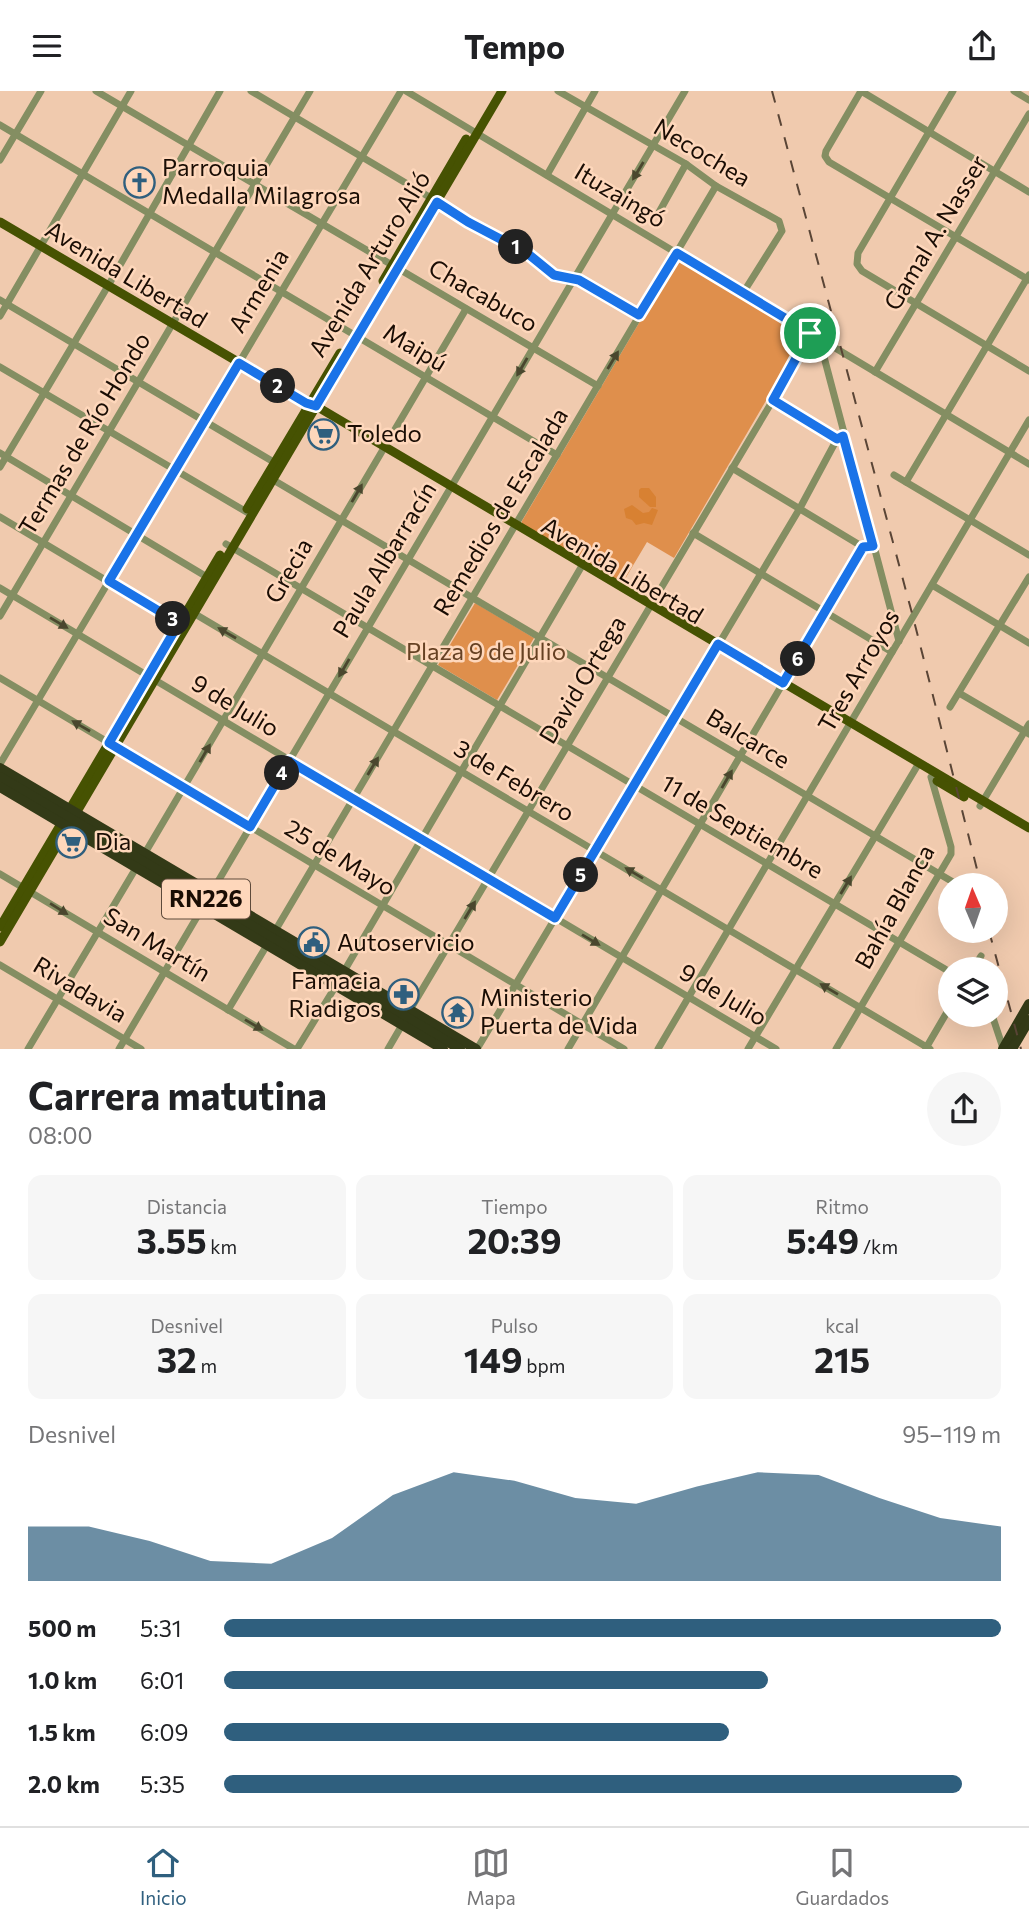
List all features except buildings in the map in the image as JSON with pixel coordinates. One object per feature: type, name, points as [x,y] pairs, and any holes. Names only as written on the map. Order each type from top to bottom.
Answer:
[{"type":"highway","points":[[0,766],[136,867],[275,931],[402,1025],[443,1049]]},
{"type":"highway","name":"RN226","points":[[0,777],[460,1049]]},
{"type":"highway","points":[[0,787],[145,853],[267,945],[410,1010],[476,1049]]},
{"type":"highway","points":[[1003,1049],[1029,1004]]},
{"type":"highway","points":[[1012,1049],[1029,1020]]},
{"type":"main road","name":"Avenida Arturo Alió","points":[[0,927],[26,889],[112,745],[474,132],[495,91]]},
{"type":"main road","name":"Avenida Arturo Alió","points":[[474,132],[502,91]]},
{"type":"main road","name":"Avenida Libertad","points":[[0,222],[918,765],[1029,835]]},
{"type":"main road","name":"Avenida Libertad","points":[[918,765],[931,776],[1029,828]]},
{"type":"main road","name":"Avenida Arturo Alió","points":[[0,942],[26,889]]},
{"type":"street","points":[[0,160],[41,91]]},
{"type":"street","name":"Chacabuco","points":[[96,91],[598,386]]},
{"type":"street","points":[[0,316],[3,302],[41,247],[131,91]]},
{"type":"street","points":[[0,467],[3,455],[44,393],[108,286],[220,91]]},
{"type":"street","points":[[251,91],[468,222],[527,253],[554,275],[574,278],[639,315]]},
{"type":"street","name":"Termas de Río Hondo","points":[[0,616],[310,91]]},
{"type":"street","name":"Ituzaingó","points":[[404,91],[1029,464]]},
{"type":"street","name":"Armenia","points":[[0,766],[321,224],[404,91]]},
{"type":"street","name":"Necochea","points":[[558,91],[687,164],[716,186],[775,218],[782,231],[743,293]]},
{"type":"street","points":[[547,175],[595,91]]},
{"type":"street","name":"Paula Albarracín","points":[[119,1049],[685,91]]},
{"type":"street","points":[[906,482],[1028,278],[829,162],[825,156],[826,151],[861,91],[1029,192]]},
{"type":"street","points":[[953,91],[858,253],[857,264],[862,271],[1029,371]]},
{"type":"street","points":[[1014,91],[1029,100]]},
{"type":"street","name":"Gamal A. Nasser","points":[[875,372],[1029,114]]},
{"type":"street","name":"Maipú","points":[[0,125],[557,455]]},
{"type":"street","points":[[658,214],[687,164]]},
{"type":"street","name":"Remedios de Escalada","points":[[275,931],[716,186]]},
{"type":"street","points":[[3,302],[277,464]]},
{"type":"street","name":"Grecia","points":[[145,853],[466,309]]},
{"type":"street","name":"David Ortega","points":[[410,1010],[773,400],[810,333]]},
{"type":"street","points":[[819,338],[840,438],[899,641]]},
{"type":"street","points":[[0,367],[248,513]]},
{"type":"street","points":[[773,400],[840,438]]},
{"type":"street","name":"Tres Arroyos","points":[[658,1049],[1029,420]]},
{"type":"street","points":[[476,1049],[840,438]]},
{"type":"street","points":[[3,455],[209,578]]},
{"type":"street","points":[[732,468],[863,547],[873,546]]},
{"type":"street","points":[[894,475],[1029,555]]},
{"type":"street","name":"Balcarce","points":[[269,478],[938,874]]},
{"type":"street","points":[[0,517],[182,625]]},
{"type":"street","points":[[693,533],[892,652]]},
{"type":"street","name":"11 de Septiembre","points":[[229,546],[938,965]]},
{"type":"street","points":[[568,1049],[863,547]]},
{"type":"street","points":[[296,1049],[582,567]]},
{"type":"street","points":[[950,707],[1029,577]]},
{"type":"street","points":[[932,585],[1029,643]]},
{"type":"street","name":"9 de Julio","points":[[0,588],[776,1049]]},
{"type":"street","name":"3 de Febrero","points":[[190,612],[928,1048]]},
{"type":"street","name":"25 de Mayo","points":[[0,678],[624,1049]]},
{"type":"street","points":[[959,692],[1027,733]]},
{"type":"street","points":[[981,804],[1027,733],[1029,724]]},
{"type":"street","points":[[748,1049],[918,765]]},
{"type":"street","name":"Bahía Blanca","points":[[931,776],[952,849],[941,873]]},
{"type":"street","points":[[28,1049],[136,867]]},
{"type":"street","name":"San Martín","points":[[0,874],[296,1049]]},
{"type":"street","name":"Bahía Blanca","points":[[836,1049],[938,878]]},
{"type":"street","points":[[228,1010],[267,945]]},
{"type":"street","name":"Rivadavia","points":[[0,965],[141,1049]]},
{"type":"street","points":[[388,1049],[402,1025]]},
{"type":"street","points":[[928,1048],[939,1027]]},
{"type":"street","points":[[996,1027],[1003,1049]]},
{"type":"green space","points":[[678,257],[805,334],[674,558],[647,542],[622,584],[522,524],[522,521]]},
{"type":"green space","name":"Plaza 9 de Julio","points":[[475,603],[534,638],[497,700],[438,665]]},
{"type":"shaded area","points":[[641,488],[649,488],[656,497],[656,507],[650,507],[639,497]]},
{"type":"shaded area","points":[[632,505],[643,513],[652,508],[658,510],[652,525],[636,525],[626,518],[624,509]]},
{"type":"railway","points":[[772,91],[913,617],[978,873]]},
{"type":"railway","points":[[992,943],[1021,1049]]},
{"type":"place","name":"Parroquia Medalla Milagrosa","points":[[139,182]]},
{"type":"place","name":"Toledo","points":[[324,434]]},
{"type":"place","name":"Dia","points":[[72,842]]},
{"type":"place","name":"Autoservicio","points":[[314,943]]},
{"type":"place","name":"Famacia Riadigos","points":[[404,995]]},
{"type":"place","name":"Ministerio Puerta de Vida","points":[[457,1012]]},
{"type":"route","points":[[437,202],[445,209],[527,253],[554,275],[579,280],[639,315],[677,253],[810,333],[773,400],[837,439],[843,436],[873,546],[863,547],[783,683],[718,644],[555,918],[289,761],[250,827],[109,743],[179,623],[109,581],[239,363],[306,403],[316,406],[437,202]]}]
